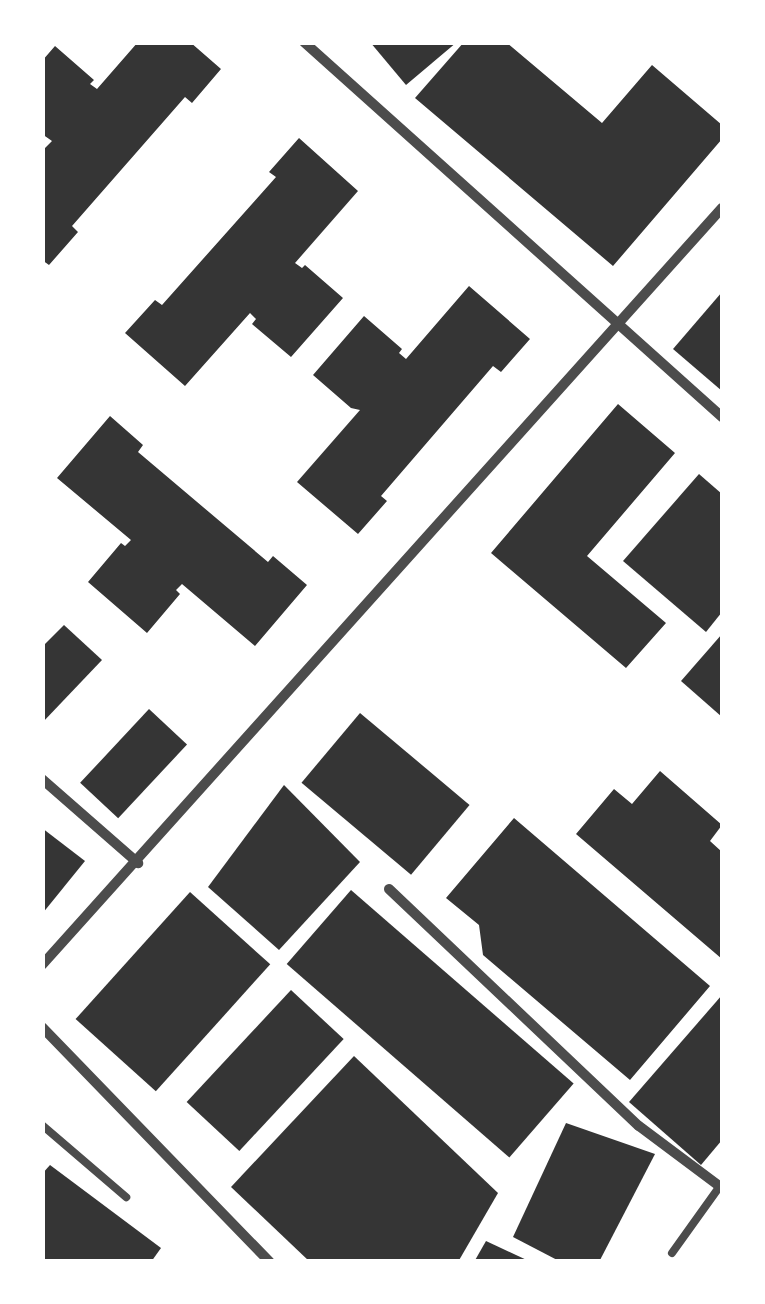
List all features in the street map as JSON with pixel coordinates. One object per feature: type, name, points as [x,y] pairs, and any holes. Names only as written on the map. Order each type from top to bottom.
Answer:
[{"type":"street","points":[[304,42],[722,417]]},
{"type":"street","points":[[42,965],[138,863],[722,208]]},
{"type":"street","points":[[42,779],[138,863]]},
{"type":"street","points":[[389,889],[640,1126],[721,1187]]},
{"type":"street","points":[[42,1026],[270,1262]]},
{"type":"lane","points":[[42,1124],[126,1197]]},
{"type":"lane","points":[[672,1254],[721,1187]]},
{"type":"building","points":[[138,42],[190,42],[221,69],[192,103],[185,97],[72,226],[78,232],[49,265],[42,260],[42,151],[52,141],[42,134],[42,61],[55,46],[94,80],[90,84],[97,89]]},
{"type":"building","points":[[370,42],[457,42],[406,85]]},
{"type":"building","points":[[464,42],[506,42],[602,123],[652,65],[722,125],[722,139],[613,266],[415,98]]},
{"type":"building","points":[[299,138],[358,191],[295,263],[302,268],[305,265],[343,298],[291,357],[252,324],[256,319],[250,313],[185,386],[125,333],[155,300],[162,305],[276,177],[269,172]]},
{"type":"building","points":[[469,286],[530,339],[501,372],[493,366],[381,496],[387,501],[358,534],[297,482],[360,410],[351,408],[313,375],[364,316],[402,349],[399,353],[406,359]]},
{"type":"building","points":[[722,292],[722,391],[673,349]]},
{"type":"building","points":[[618,404],[675,453],[587,556],[666,623],[626,668],[491,553]]},
{"type":"building","points":[[110,416],[143,445],[138,452],[268,562],[273,556],[307,585],[255,646],[182,584],[176,590],[180,594],[147,633],[88,582],[121,543],[125,546],[131,540],[57,478]]},
{"type":"building","points":[[699,474],[722,494],[722,612],[706,632],[623,561]]},
{"type":"building","points":[[64,625],[102,660],[42,723],[42,647]]},
{"type":"building","points":[[722,634],[722,717],[681,681]]},
{"type":"building","points":[[149,709],[187,744],[118,818],[80,783]]},
{"type":"building","points":[[360,713],[470,805],[411,875],[302,783]]},
{"type":"building","points":[[660,771],[722,825],[710,841],[722,852],[722,959],[576,834],[614,789],[632,804]]},
{"type":"building","points":[[284,785],[360,862],[279,950],[208,887]]},
{"type":"building","points":[[514,818],[710,986],[630,1080],[483,955],[479,925],[446,898]]},
{"type":"building","points":[[42,828],[85,861],[42,914]]},
{"type":"building","points":[[351,890],[574,1084],[509,1157],[287,964]]},
{"type":"building","points":[[190,892],[270,964],[156,1091],[76,1019]]},
{"type":"building","points":[[291,990],[344,1039],[239,1151],[187,1102]]},
{"type":"building","points":[[722,995],[722,1140],[701,1165],[629,1102]]},
{"type":"building","points":[[354,1056],[498,1193],[458,1262],[310,1262],[231,1187]]},
{"type":"building","points":[[566,1123],[655,1154],[599,1262],[561,1262],[513,1237]]},
{"type":"building","points":[[50,1165],[161,1248],[151,1262],[42,1262],[42,1174]]},
{"type":"building","points":[[486,1241],[531,1262],[474,1262]]}]
